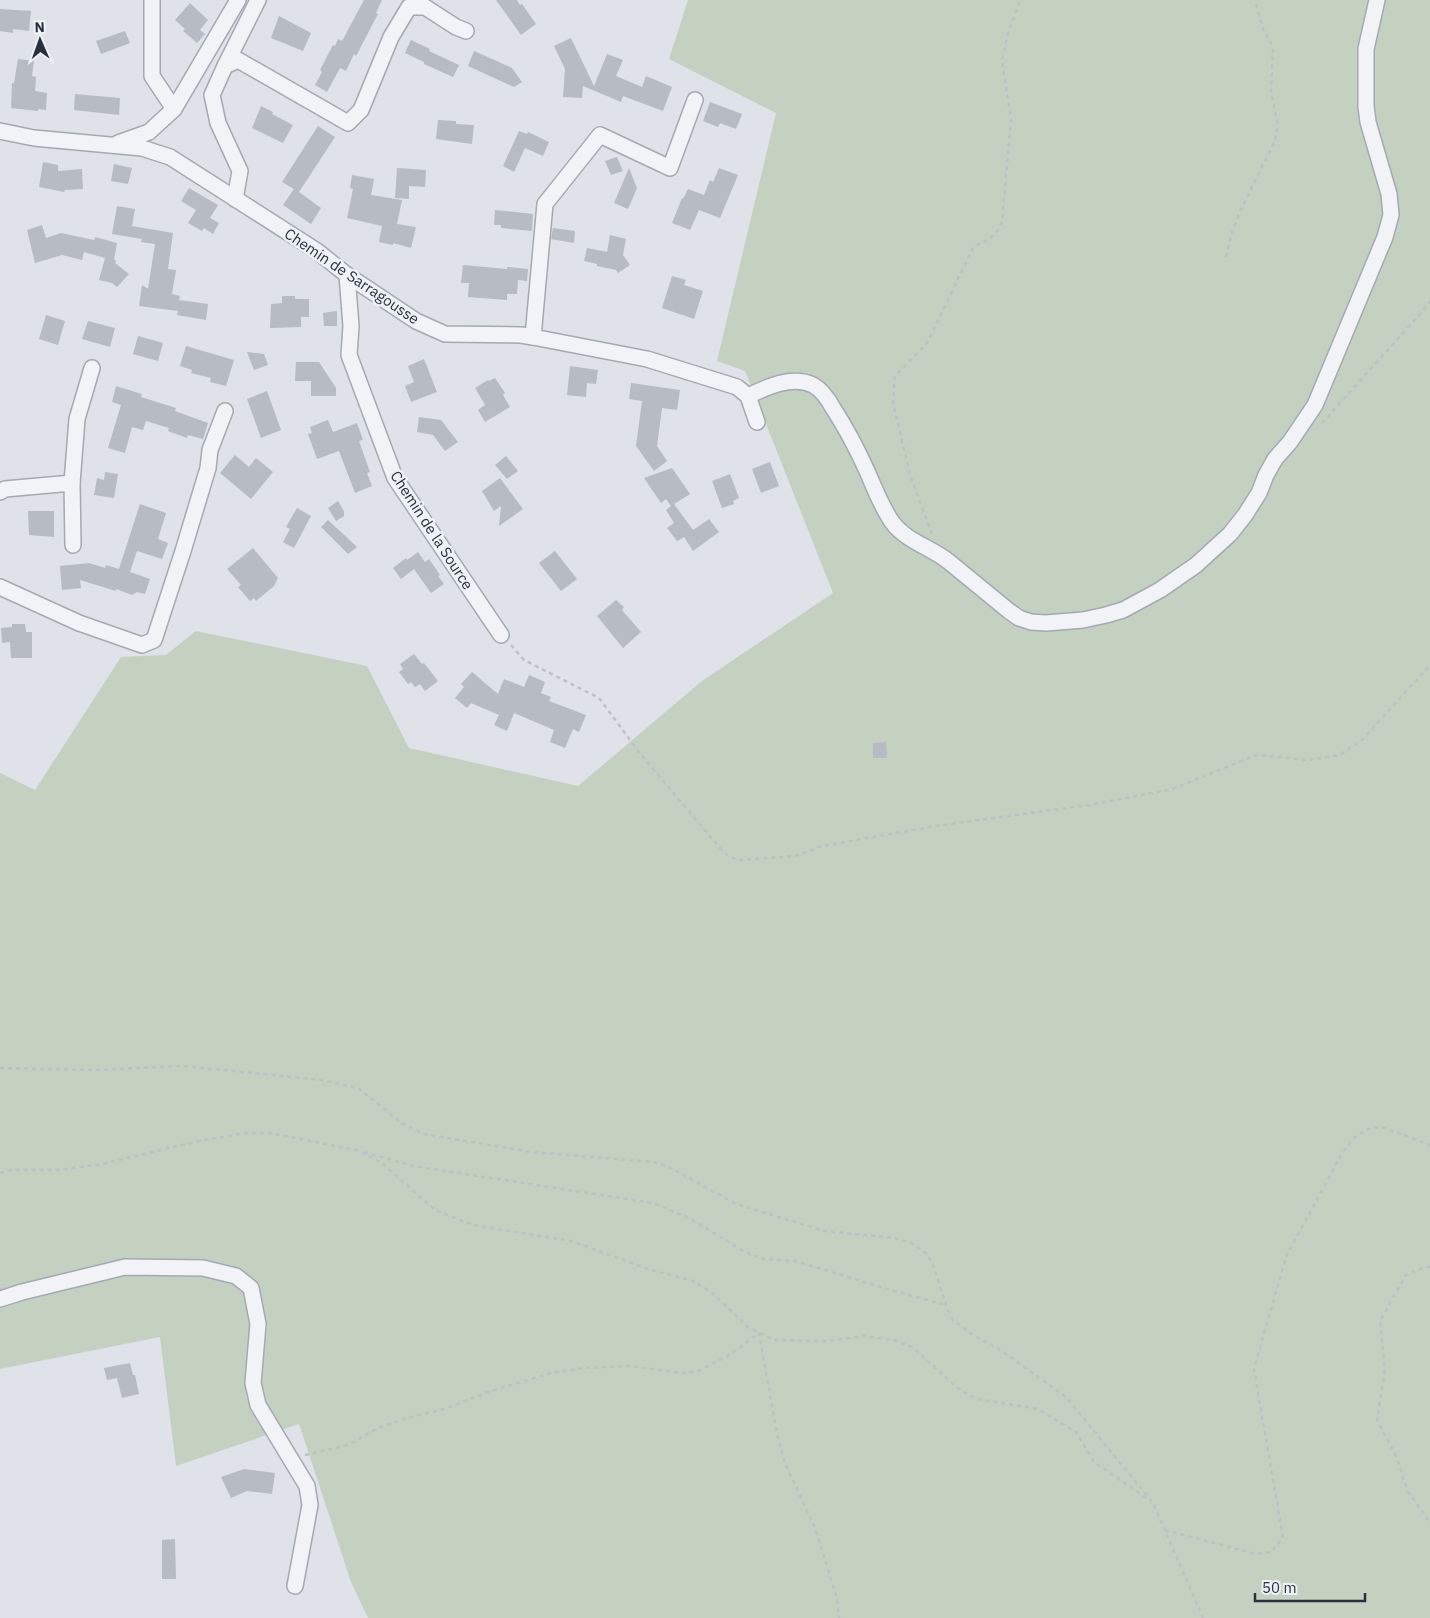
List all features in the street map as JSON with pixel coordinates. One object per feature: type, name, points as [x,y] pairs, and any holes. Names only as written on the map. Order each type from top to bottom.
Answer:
[{"type":"street","points":[[152,0],[152,76],[174,109]]},
{"type":"street","points":[[112,145],[149,132],[174,109],[238,0]]},
{"type":"street","points":[[235,199],[240,171],[218,124],[212,95],[258,0]]},
{"type":"street","points":[[756,422],[748,396],[769,386],[787,382],[802,382],[814,386],[825,394],[844,424],[882,507],[903,535],[939,554],[1009,612],[1020,618],[1031,622],[1064,622],[1106,615],[1138,604],[1160,590],[1196,564],[1238,526],[1259,493],[1275,459],[1294,436],[1315,405],[1390,225],[1389,194],[1368,122],[1366,106],[1366,48],[1377,0]]},
{"type":"street","points":[[225,66],[238,60],[348,123],[360,110],[391,37],[409,7],[425,7],[456,27],[466,31]]},
{"type":"street","points":[[533,337],[545,204],[600,135],[670,168],[695,100]]},
{"type":"street","name":"Chemin de Sarragousse","points":[[0,131],[34,138],[142,148],[170,158],[318,250],[347,275],[416,320],[445,334],[521,335],[648,359],[737,387],[748,396]]},
{"type":"street","name":"Chemin de la Source","points":[[347,275],[351,326],[349,355],[395,478],[501,635]]},
{"type":"street","points":[[73,545],[72,483],[77,419],[92,368]]},
{"type":"street","points":[[0,587],[79,623],[142,645],[154,640],[208,468],[210,450],[225,411]]},
{"type":"street","points":[[0,492],[5,489],[72,483]]},
{"type":"street","points":[[0,1299],[125,1267],[203,1268],[236,1276],[251,1288],[258,1324],[253,1383],[258,1405],[307,1486],[310,1505],[295,1586]]},
{"type":"path","points":[[939,554],[910,474],[893,403],[895,376],[927,343],[974,246],[987,241],[998,232],[1002,222],[1011,119],[1002,61],[1008,33],[1020,0]]},
{"type":"path","points":[[1226,257],[1232,232],[1253,184],[1275,141],[1278,125],[1271,92],[1273,47],[1263,29],[1255,0]]},
{"type":"path","points":[[1318,428],[1422,312],[1430,300]]},
{"type":"path","points":[[501,635],[524,660],[599,698],[639,752],[719,847],[729,857],[740,860],[795,856],[822,846],[936,826],[1089,805],[1172,789],[1256,755],[1308,760],[1340,755],[1362,740],[1430,665]]},
{"type":"path","points":[[0,1068],[95,1070],[182,1066],[322,1080],[358,1088],[403,1124],[424,1134],[531,1152],[654,1162],[670,1167],[736,1204],[825,1231],[895,1238],[914,1244],[927,1254],[934,1265],[946,1305],[953,1320],[970,1333],[1002,1351],[1066,1398],[1153,1503],[1204,1618]]},
{"type":"path","points":[[1165,1530],[1256,1554],[1272,1552],[1283,1538],[1254,1369],[1286,1257],[1342,1153],[1356,1136],[1368,1129],[1382,1126],[1430,1145]]},
{"type":"path","points":[[0,1173],[10,1170],[59,1170],[102,1164],[199,1141],[246,1133],[270,1133],[356,1150],[413,1166],[653,1203],[689,1218],[745,1252],[764,1259],[795,1261],[946,1305]]},
{"type":"path","points":[[356,1150],[381,1162],[435,1210],[474,1225],[571,1241],[648,1269],[693,1281],[710,1292],[749,1328],[774,1340],[824,1341],[864,1336],[894,1340],[912,1347],[960,1390],[977,1399],[1038,1409],[1076,1432],[1094,1462],[1153,1503]]},
{"type":"path","points":[[1430,1267],[1424,1267],[1405,1276],[1380,1321],[1385,1370],[1377,1420],[1397,1458],[1407,1490],[1430,1522]]},
{"type":"path","points":[[290,1459],[348,1445],[378,1428],[407,1418],[445,1409],[485,1393],[551,1373],[584,1368],[630,1366],[681,1373],[698,1371],[732,1354],[759,1333]]},
{"type":"path","points":[[759,1333],[777,1434],[785,1463],[815,1528],[837,1598],[840,1618]]},
{"type":"green space","points":[[688,0],[1430,0],[1430,1618],[368,1618],[351,1582],[299,1424],[176,1466],[160,1337],[0,1369],[0,773],[35,790],[121,657],[166,655],[196,631],[367,666],[409,748],[578,786],[702,681],[833,593],[745,371],[717,361],[776,113],[669,59]]},
{"type":"building","points":[[364,0],[382,0],[376,13],[378,14],[356,56],[354,54],[346,71],[340,68],[327,92],[315,85],[322,72],[320,70],[333,45],[335,46],[338,39],[342,41]]},
{"type":"building","points":[[496,0],[517,0],[536,24],[521,35]]},
{"type":"building","points":[[190,3],[208,20],[200,30],[205,34],[197,43],[183,31],[185,29],[175,20]]},
{"type":"building","points":[[0,9],[31,11],[29,31],[13,29],[13,33],[0,31]]},
{"type":"building","points":[[279,16],[311,33],[303,51],[271,38]]},
{"type":"building","points":[[125,31],[130,43],[101,54],[96,41]]},
{"type":"building","points":[[571,38],[594,86],[607,54],[623,60],[616,76],[642,87],[646,76],[672,87],[663,111],[623,96],[621,102],[583,86],[582,98],[563,97],[565,69],[554,46]]},
{"type":"building","points":[[411,40],[459,65],[453,77],[405,53]]},
{"type":"building","points":[[474,51],[512,68],[522,82],[514,87],[468,66]]},
{"type":"building","points":[[18,59],[34,61],[32,76],[36,77],[35,91],[47,93],[46,110],[11,108],[12,83],[14,83]]},
{"type":"building","points":[[75,94],[120,98],[119,115],[74,110]]},
{"type":"building","points":[[710,102],[742,114],[736,129],[720,123],[718,127],[703,121]]},
{"type":"building","points":[[261,106],[293,125],[283,143],[252,128]]},
{"type":"building","points":[[438,120],[474,125],[472,144],[436,139]]},
{"type":"building","points":[[318,126],[335,137],[299,192],[321,208],[311,224],[283,205],[294,189],[282,182]]},
{"type":"building","points":[[519,131],[527,134],[528,132],[549,142],[543,156],[525,148],[514,172],[503,166]]},
{"type":"building","points":[[617,157],[623,171],[611,175],[605,161]]},
{"type":"building","points":[[43,162],[58,165],[58,171],[82,169],[83,189],[65,190],[64,192],[39,187]]},
{"type":"building","points":[[114,164],[132,168],[128,184],[111,181]]},
{"type":"building","points":[[397,168],[426,170],[425,187],[409,186],[409,199],[395,198]]},
{"type":"building","points":[[629,168],[637,188],[628,209],[614,203]]},
{"type":"building","points":[[719,168],[738,175],[720,218],[699,210],[690,230],[672,223],[682,198],[688,189],[704,195],[710,180],[713,182]]},
{"type":"building","points":[[352,175],[374,179],[371,195],[402,200],[397,224],[416,227],[411,248],[393,243],[393,245],[379,242],[382,226],[347,218],[353,189],[350,188]]},
{"type":"building","points":[[189,188],[218,205],[210,218],[219,223],[213,234],[204,228],[202,231],[188,223],[196,210],[181,201]]},
{"type":"building","points":[[117,206],[135,209],[132,226],[173,233],[168,269],[176,270],[172,294],[180,296],[179,300],[208,304],[206,320],[177,315],[178,311],[139,306],[142,285],[148,289],[155,244],[141,242],[142,239],[112,234]]},
{"type":"building","points":[[495,210],[533,214],[532,231],[501,228],[501,225],[494,225]]},
{"type":"building","points":[[42,225],[46,238],[61,233],[94,240],[95,237],[117,243],[115,263],[129,274],[117,287],[112,283],[99,280],[105,258],[84,252],[82,260],[62,255],[35,263],[27,230]]},
{"type":"building","points":[[553,228],[575,231],[574,243],[551,239]]},
{"type":"building","points":[[610,235],[626,239],[623,255],[630,265],[618,273],[616,270],[584,261],[587,248],[607,252]]},
{"type":"building","points":[[463,265],[528,269],[527,281],[518,280],[517,294],[507,294],[507,300],[468,297],[469,283],[461,283]]},
{"type":"building","points":[[672,276],[686,280],[684,285],[703,291],[694,319],[662,308]]},
{"type":"building","points":[[282,296],[295,296],[295,299],[309,299],[309,317],[301,317],[301,327],[270,328],[271,304],[282,303]]},
{"type":"building","points":[[337,311],[337,326],[324,326],[323,313]]},
{"type":"building","points":[[46,315],[65,321],[58,345],[39,339]]},
{"type":"building","points":[[88,321],[115,328],[110,347],[82,339]]},
{"type":"building","points":[[138,336],[163,343],[158,361],[133,354]]},
{"type":"building","points":[[186,346],[234,360],[226,386],[210,382],[211,378],[191,373],[192,370],[180,366]]},
{"type":"building","points":[[247,352],[264,354],[268,365],[254,370]]},
{"type":"building","points":[[424,359],[437,392],[411,402],[405,386],[414,382],[408,366]]},
{"type":"building","points":[[296,362],[319,362],[336,388],[336,396],[311,396],[311,381],[295,381]]},
{"type":"building","points":[[570,366],[598,370],[596,384],[587,383],[586,397],[567,395]]},
{"type":"building","points":[[495,378],[505,393],[503,395],[510,407],[485,422],[478,410],[485,405],[475,388]]},
{"type":"building","points":[[631,383],[680,390],[677,410],[662,408],[657,446],[667,461],[654,471],[636,446],[642,401],[629,399]]},
{"type":"building","points":[[116,386],[142,394],[141,397],[176,408],[175,411],[208,423],[203,439],[188,435],[187,438],[168,431],[169,428],[146,421],[143,430],[132,427],[125,453],[108,448],[121,405],[112,402]]},
{"type":"building","points":[[267,391],[281,430],[261,438],[247,399]]},
{"type":"building","points":[[419,417],[441,420],[458,442],[445,451],[433,435],[417,432]]},
{"type":"building","points":[[328,420],[333,432],[357,423],[363,440],[359,441],[370,472],[367,473],[372,486],[355,493],[339,451],[317,459],[308,434],[312,433],[310,427]]},
{"type":"building","points":[[235,455],[249,467],[256,458],[273,472],[251,499],[220,473]]},
{"type":"building","points":[[506,456],[518,471],[507,479],[495,465]]},
{"type":"building","points":[[770,462],[779,486],[761,493],[752,469]]},
{"type":"building","points":[[672,468],[690,494],[674,504],[693,530],[709,519],[719,532],[693,551],[684,537],[677,541],[667,528],[674,523],[666,510],[671,506],[666,499],[661,503],[644,478]]},
{"type":"building","points":[[105,472],[118,474],[114,498],[94,495],[97,478],[104,480]]},
{"type":"building","points":[[730,474],[739,498],[733,501],[734,504],[722,508],[712,481]]},
{"type":"building","points":[[500,478],[523,509],[499,526],[501,506],[494,511],[482,491]]},
{"type":"building","points":[[338,501],[344,511],[344,516],[336,521],[328,508]]},
{"type":"building","points":[[140,504],[166,513],[158,539],[168,543],[162,559],[137,551],[130,572],[150,579],[145,594],[137,592],[132,595],[80,580],[81,588],[62,590],[60,566],[89,563],[105,568],[106,565],[119,569]]},
{"type":"building","points":[[297,508],[311,516],[294,548],[283,542],[290,529],[286,527]]},
{"type":"building","points":[[28,511],[54,511],[54,537],[29,535]]},
{"type":"building","points":[[328,520],[357,547],[348,554],[321,527]]},
{"type":"building","points":[[253,548],[278,578],[274,586],[256,601],[254,598],[250,601],[238,587],[241,585],[227,569]]},
{"type":"building","points":[[555,551],[577,579],[561,591],[539,563]]},
{"type":"building","points":[[418,552],[425,562],[429,559],[444,584],[431,593],[414,569],[401,579],[393,568]]},
{"type":"building","points":[[616,600],[624,607],[622,610],[641,632],[623,648],[597,616]]},
{"type":"building","points":[[12,624],[25,624],[26,632],[32,632],[32,658],[11,658],[10,642],[2,643],[1,628],[12,627]]},
{"type":"building","points":[[414,654],[438,681],[425,691],[420,684],[415,687],[411,682],[408,684],[399,672],[403,669],[400,664]]},
{"type":"building","points":[[472,672],[498,694],[504,679],[524,687],[529,675],[545,682],[541,693],[551,697],[549,701],[586,715],[579,732],[573,729],[565,748],[550,742],[554,730],[514,713],[507,731],[494,725],[499,715],[471,703],[467,708],[455,698],[464,687],[461,684]]},
{"type":"building","points":[[886,742],[887,758],[873,758],[873,743]]},
{"type":"building","points":[[130,1363],[139,1394],[122,1398],[117,1378],[107,1380],[104,1368]]},
{"type":"building","points":[[244,1469],[275,1473],[272,1494],[247,1491],[231,1498],[221,1477]]},
{"type":"building","points":[[175,1539],[176,1579],[162,1579],[162,1540]]}]
